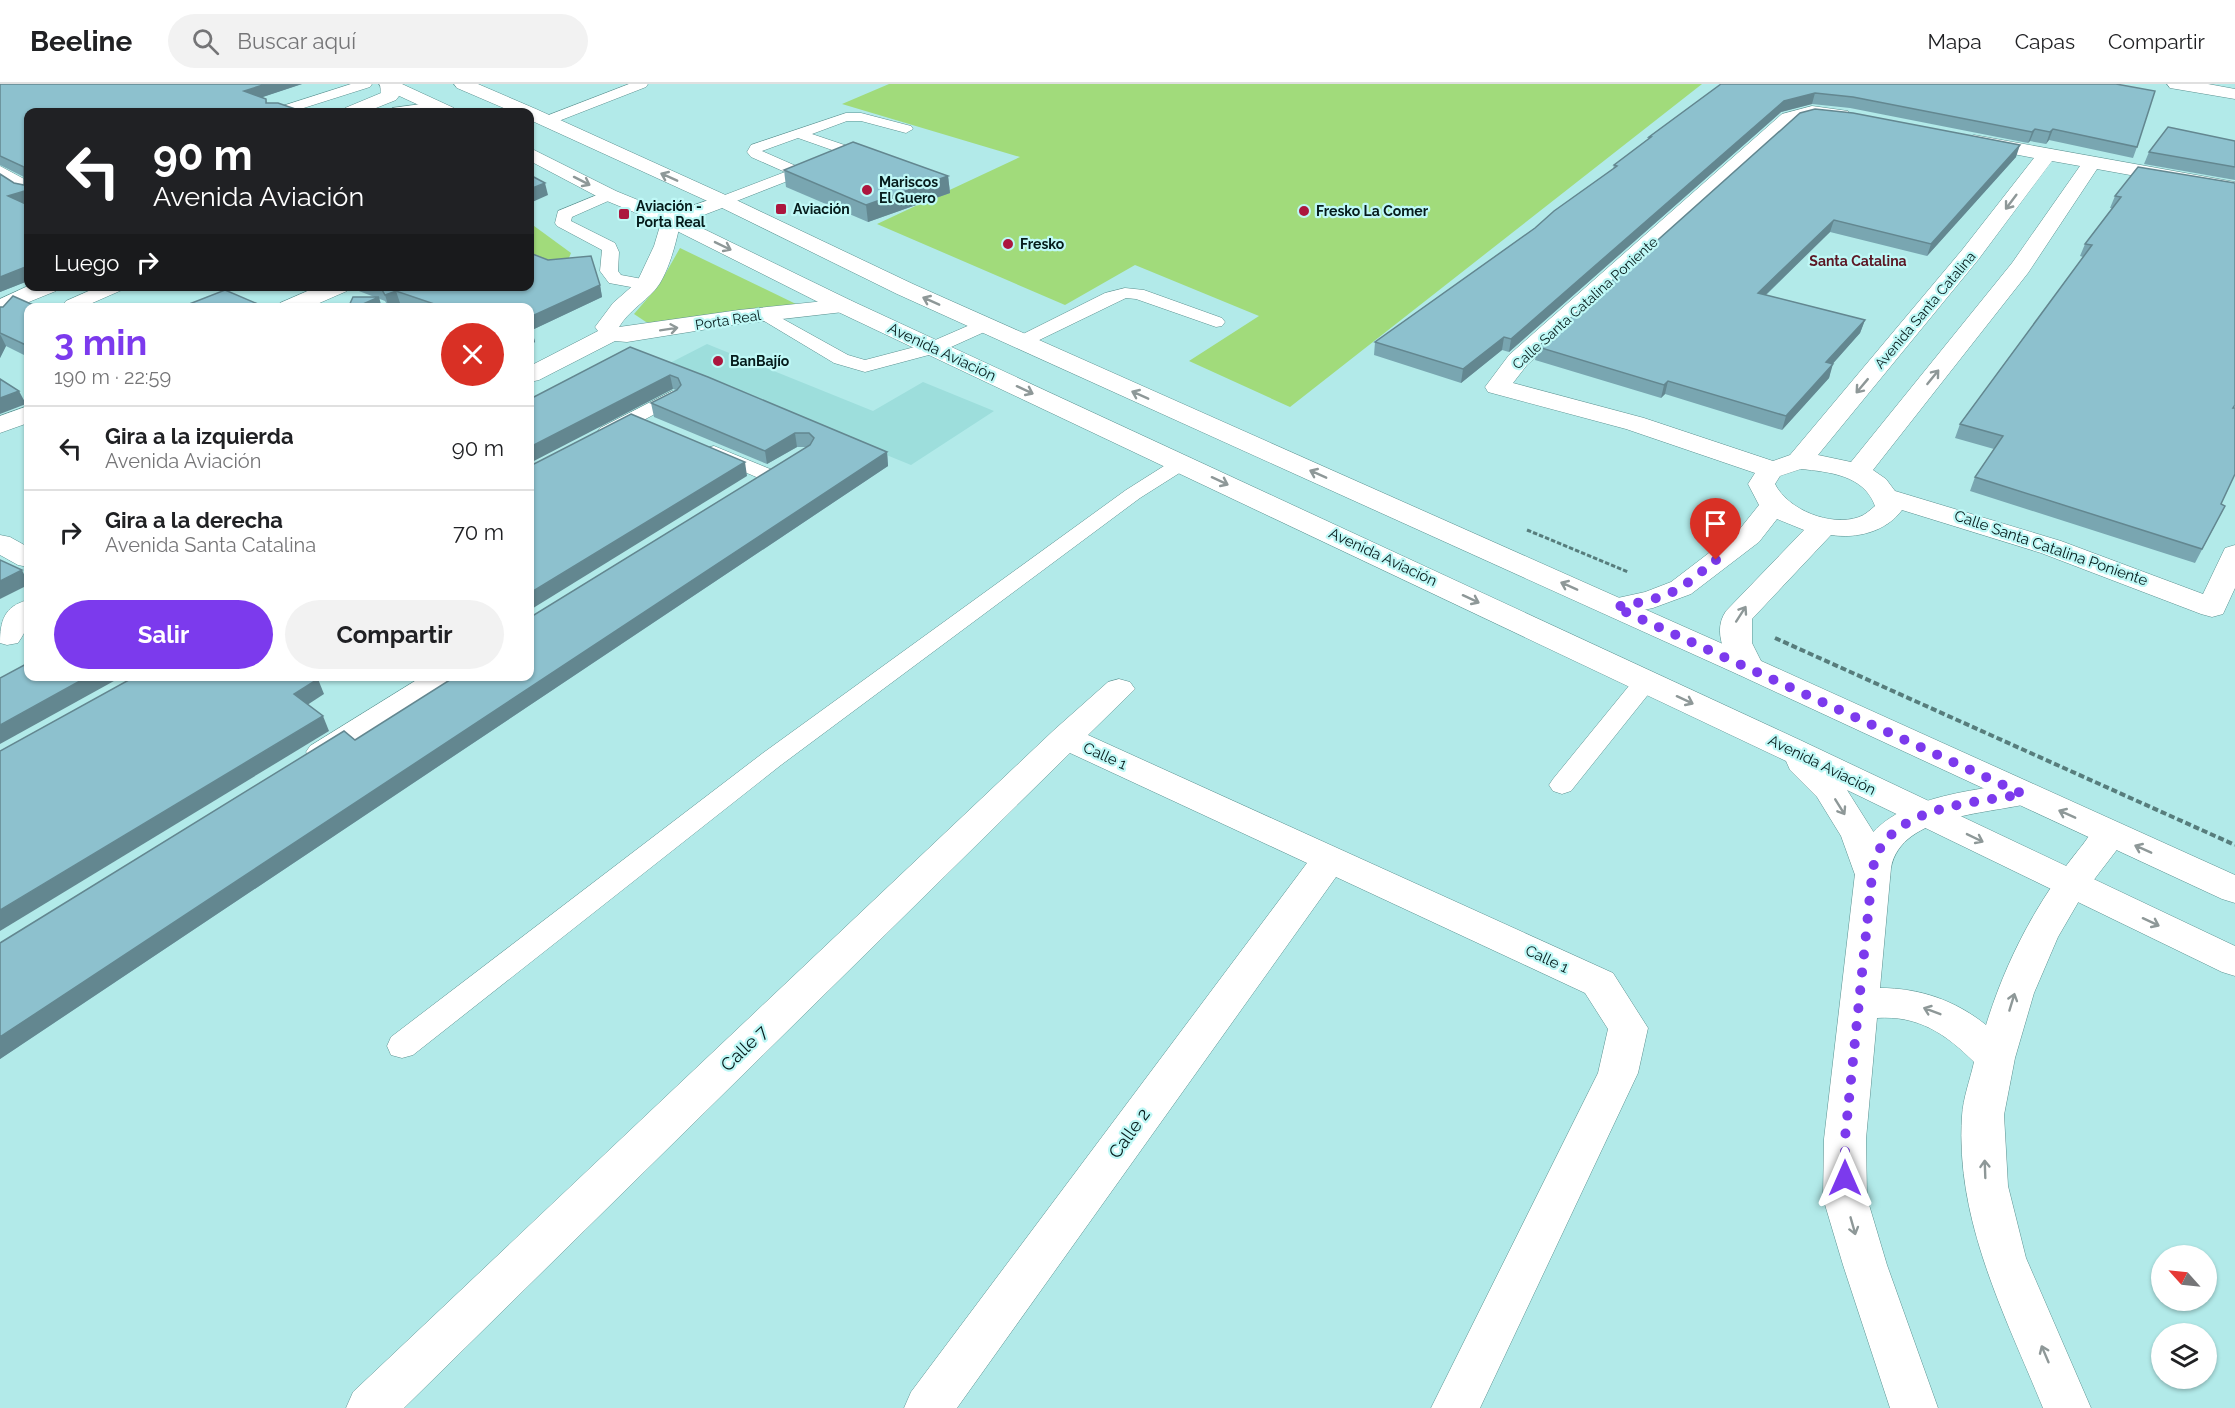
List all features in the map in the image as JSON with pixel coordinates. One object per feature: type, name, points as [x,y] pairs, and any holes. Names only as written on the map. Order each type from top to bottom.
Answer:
[{"type":"street","points":[[389,84],[438,108]]},
{"type":"street","points":[[361,108],[390,96],[389,84]]},
{"type":"street","points":[[463,84],[516,108]]},
{"type":"street","points":[[2176,84],[2235,94]]},
{"type":"street","name":"Calle Santa Catalina Poniente","points":[[1770,469],[1661,429],[1552,399],[1497,387],[1518,360],[1789,118],[1812,112],[1862,119]]},
{"type":"street","points":[[534,116],[723,201],[1021,342],[1748,667],[2235,890]]},
{"type":"street","points":[[1954,137],[2235,188]]},
{"type":"street","name":"Avenida Santa Catalina","points":[[1857,472],[1995,261],[2046,155]]},
{"type":"street","name":"Avenida Aviación","points":[[534,156],[609,195],[670,220],[844,306],[1646,681],[2235,962]]},
{"type":"street","name":"Avenida Santa Catalina","points":[[1799,461],[2092,162]]},
{"type":"street","points":[[0,172],[24,187]]},
{"type":"street","points":[[611,334],[607,327],[621,308],[646,285],[665,246],[670,220],[723,201]]},
{"type":"street","points":[[4,306],[37,291]]},
{"type":"street","points":[[300,303],[328,291]]},
{"type":"street","points":[[340,291],[358,301]]},
{"type":"street","name":"Porta Real","points":[[534,373],[611,334],[627,335],[670,330],[765,314],[844,306]]},
{"type":"street","points":[[0,426],[24,416]]},
{"type":"street","points":[[1799,461],[1828,463],[1857,472],[1876,483],[1887,496],[1889,508],[1882,518],[1868,525],[1847,528],[1804,522],[1773,505],[1764,496],[1760,486],[1762,477],[1770,469],[1799,461]]},
{"type":"street","name":"Calle Santa Catalina Poniente","points":[[1887,496],[2046,543],[2128,573],[2212,608],[2235,554]]},
{"type":"street","points":[[1323,529],[1371,498]]},
{"type":"street","points":[[1615,607],[1653,599],[1681,588],[1749,536],[1773,505]]},
{"type":"street","points":[[1748,667],[1736,646],[1734,630],[1737,617],[1824,526]]},
{"type":"street","points":[[0,543],[24,557]]},
{"type":"street","points":[[12,636],[19,617],[24,613]]},
{"type":"street","name":"Calle 7","points":[[370,1408],[1119,689]]},
{"type":"street","name":"Calle 1","points":[[1066,738],[1599,983],[1628,1028],[1618,1073],[1455,1408]]},
{"type":"street","points":[[1788,748],[1828,789],[1858,836],[1872,876]]},
{"type":"street","points":[[1914,1408],[1865,1265],[1845,1198],[1845,1138],[1872,876],[1877,855],[1887,839],[1904,824],[1924,813],[2023,794]]},
{"type":"street","points":[[2067,1408],[2004,1258],[1986,1186],[1983,1115],[1995,1058],[2014,993],[2035,945],[2070,885],[2111,834]]},
{"type":"street","name":"Calle 2","points":[[928,1408],[1330,858]]},
{"type":"street","points":[[1859,1005],[1885,1001],[1916,1005],[1946,1017],[1964,1028],[1995,1058]]},
{"type":"lane","points":[[290,108],[365,84]]},
{"type":"lane","points":[[534,116],[641,84]]},
{"type":"lane","points":[[723,201],[798,172],[754,152],[756,148],[846,117],[861,117],[906,129]]},
{"type":"lane","points":[[796,134],[892,165]]},
{"type":"lane","points":[[609,195],[564,214],[562,223],[609,247],[612,252],[609,272],[615,279],[646,285]]},
{"type":"lane","points":[[77,303],[104,291]]},
{"type":"lane","points":[[1021,342],[1110,297],[1125,293],[1138,294],[1216,322]]},
{"type":"lane","points":[[765,314],[841,359],[865,366],[933,348],[985,325]]},
{"type":"lane","points":[[592,440],[672,397]]},
{"type":"lane","points":[[634,418],[655,427]]},
{"type":"lane","points":[[696,444],[777,470],[748,488]]},
{"type":"lane","points":[[402,1046],[772,759],[1133,494],[1182,463]]},
{"type":"lane","points":[[301,763],[433,681]]},
{"type":"lane","points":[[1562,785],[1646,681]]},
{"type":"shaded area","points":[[707,344],[873,411],[923,382],[994,411],[911,465],[666,365]]},
{"type":"green space","points":[[889,84],[1702,84],[1290,407],[1189,361],[1259,316],[1135,265],[1065,305],[877,224],[1020,157],[842,104]]},
{"type":"green space","points":[[534,226],[571,253],[566,265],[534,263]]},
{"type":"green space","points":[[680,248],[796,304],[666,325],[646,322],[634,314],[659,285]]},
{"type":"building","points":[[0,84],[266,84],[244,91],[266,99],[266,103],[278,103],[292,108],[24,108],[24,167],[0,156]]},
{"type":"building","points":[[1721,84],[2116,84],[2155,91],[2137,147],[2053,129],[2050,132],[2035,129],[2032,132],[1853,97],[1815,93],[1784,101],[1511,339],[1504,337],[1463,369],[1375,342],[1535,228],[1554,211],[1617,166],[1614,165],[1651,137],[1649,137]]},
{"type":"building","points":[[1815,109],[1853,113],[2020,145],[1931,244],[1834,220],[1758,293],[1865,320],[1826,362],[1833,364],[1786,416],[1668,381],[1664,385],[1538,347],[1800,113]]},
{"type":"building","points":[[2168,127],[2235,141],[2235,167],[2149,152]]},
{"type":"building","points":[[853,142],[948,176],[866,205],[784,170]]},
{"type":"building","points":[[2138,167],[2235,183],[2235,405],[2233,408],[2235,408],[2235,474],[2221,504],[2225,506],[2202,549],[1975,477],[2003,436],[1960,424],[2092,245],[2085,244],[2121,197],[2115,196]]},
{"type":"building","points":[[0,174],[14,183],[24,185],[24,191],[8,196],[24,203],[24,268],[0,277]]},
{"type":"building","points":[[534,177],[545,183],[534,187]]},
{"type":"building","points":[[534,255],[548,260],[591,256],[600,285],[534,315],[534,303],[431,303],[396,291],[534,291]]},
{"type":"building","points":[[227,291],[255,303],[192,303]]},
{"type":"building","points":[[383,291],[396,291],[385,295]]},
{"type":"building","points":[[13,296],[29,303],[24,303],[24,344],[0,333],[0,307],[3,307]]},
{"type":"building","points":[[353,297],[379,297],[365,303],[350,303]]},
{"type":"building","points":[[630,347],[887,452],[0,1037],[0,943],[344,731],[355,740],[448,681],[534,681],[534,615],[810,445],[814,438],[809,433],[795,433],[765,451],[651,403],[677,390],[681,385],[678,378],[670,375],[534,445],[534,397]]},
{"type":"building","points":[[0,379],[19,391],[0,398]]},
{"type":"building","points":[[631,414],[745,462],[534,591],[534,464]]},
{"type":"building","points":[[0,560],[22,570],[0,581]]},
{"type":"building","points":[[24,665],[24,681],[80,681],[0,725],[0,678]]},
{"type":"building","points":[[127,681],[315,681],[294,694],[323,716],[0,910],[0,751]]},
{"type":"place","name":"Mariscos El Guero","points":[[867,190]]},
{"type":"place","name":"Aviación","points":[[781,209]]},
{"type":"place","name":"Fresko La Comer","points":[[1304,211]]},
{"type":"place","name":"Aviación - Porta Real","points":[[624,214]]},
{"type":"place","name":"Fresko","points":[[1008,244]]},
{"type":"place","name":"BanBajío","points":[[718,361]]},
{"type":"district","name":"Santa Catalina","points":[[1858,261]]},
{"type":"route","points":[[1716,560],[1681,588],[1669,594],[1615,607],[2023,794],[1924,813],[1904,824],[1887,839],[1877,855],[1872,876],[1845,1138],[1845,1178]]}]
